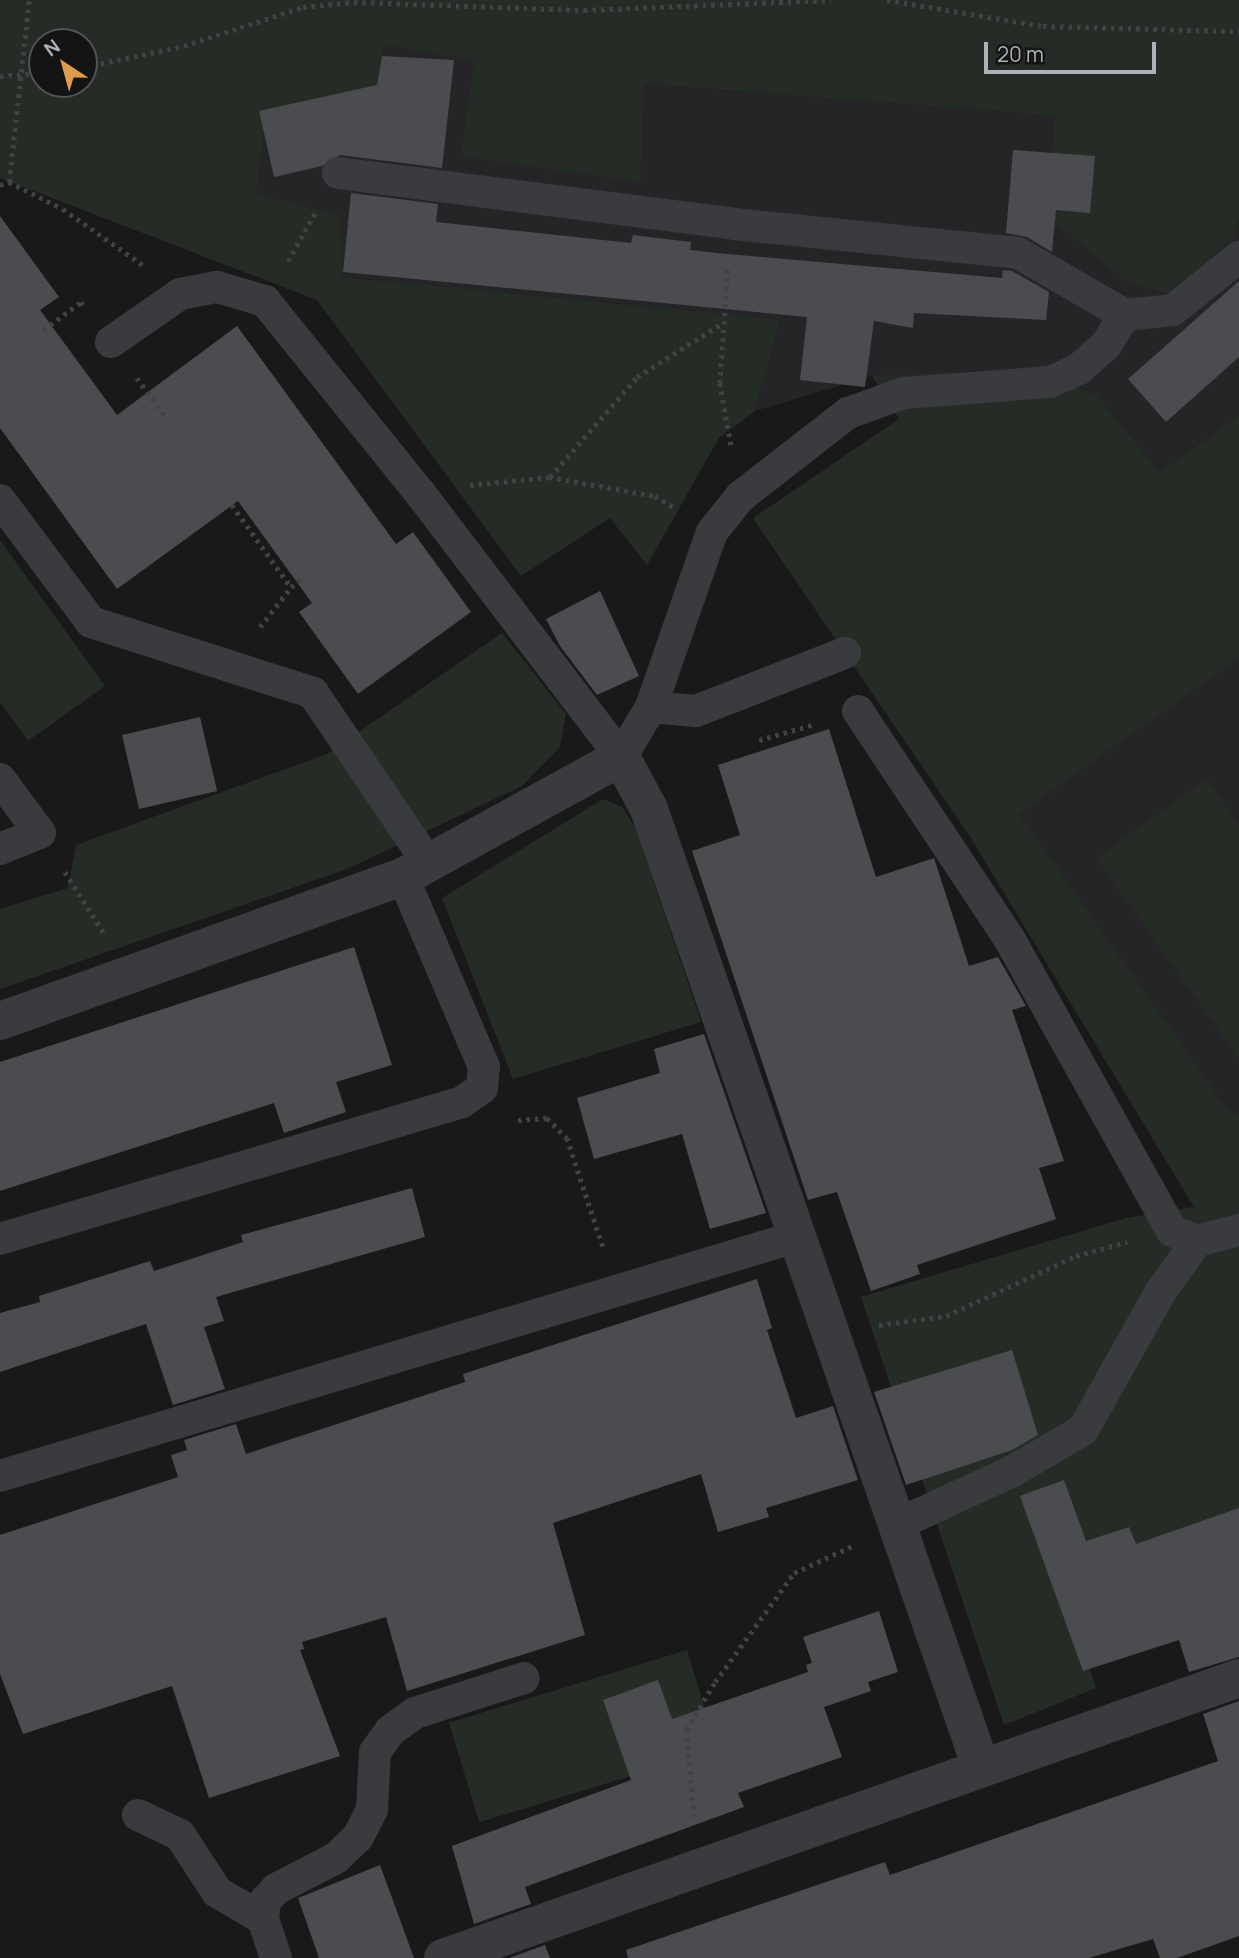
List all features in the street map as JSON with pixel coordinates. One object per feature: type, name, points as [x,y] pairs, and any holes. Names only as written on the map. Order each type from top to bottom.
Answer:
[{"type":"street","points":[[0,1021],[416,870],[621,757],[649,809],[833,1331],[896,1525],[981,1767]]},
{"type":"street","points":[[443,1958],[1239,1678]]},
{"type":"lane","points":[[338,173],[734,224],[1018,253],[1125,315],[1173,310],[1239,257]]},
{"type":"lane","points":[[110,341],[180,294],[217,287],[265,301],[420,493],[621,757],[650,708],[712,532],[740,497],[848,413],[904,393],[1050,382],[1079,369],[1106,345],[1125,315]]},
{"type":"lane","points":[[0,500],[90,622],[313,693],[416,870],[484,1067],[482,1087],[462,1102],[0,1239]]},
{"type":"lane","points":[[650,708],[696,711],[845,653]]},
{"type":"lane","points":[[858,711],[1010,940],[1184,1236]]},
{"type":"lane","points":[[0,779],[40,834],[0,849]]},
{"type":"lane","points":[[1184,1236],[1239,1230]]},
{"type":"lane","points":[[0,1476],[799,1236]]},
{"type":"lane","points":[[896,1525],[1013,1471],[1083,1430],[1161,1292],[1184,1236]]},
{"type":"lane","points":[[276,1958],[263,1919],[265,1901],[276,1889],[336,1858],[358,1837],[372,1809],[375,1752],[390,1731],[415,1713],[524,1678]]},
{"type":"lane","points":[[138,1815],[180,1835],[217,1892],[263,1919]]},
{"type":"path","points":[[9,182],[23,75],[29,0]]},
{"type":"path","points":[[718,8],[721,0]]},
{"type":"path","points":[[98,64],[184,46],[303,6],[354,2],[584,10],[718,8],[831,0]]},
{"type":"path","points":[[887,0],[1043,26],[1239,31]]},
{"type":"path","points":[[0,76],[28,74]]},
{"type":"path","points":[[0,185],[9,182],[63,209],[128,253]]},
{"type":"path","points":[[302,237],[316,211]]},
{"type":"path","points":[[726,288],[721,324],[720,383],[740,497]]},
{"type":"path","points":[[549,477],[637,377],[721,324]]},
{"type":"path","points":[[420,493],[549,477],[655,496],[712,532]]},
{"type":"path","points":[[232,505],[291,587],[302,578]]},
{"type":"path","points":[[40,834],[131,975]]},
{"type":"path","points":[[514,1121],[547,1118],[567,1138],[617,1290]]},
{"type":"path","points":[[833,1331],[946,1316],[1076,1256],[1184,1236]]},
{"type":"path","points":[[703,1866],[691,1803],[686,1730],[715,1682],[794,1573],[896,1525]]},
{"type":"shaded area","points":[[0,0],[1239,0],[1239,220],[1236,235],[1174,294],[1129,284],[1048,216],[1055,116],[644,84],[641,182],[461,156],[474,61],[383,45],[372,122],[266,107],[257,194],[340,215],[342,277],[780,319],[755,411],[719,438],[647,565],[610,518],[521,576],[317,300],[0,178]]},
{"type":"shaded area","points":[[383,45],[474,61],[641,182],[643,84],[1056,116],[1048,216],[1236,235],[1239,220],[1239,415],[1160,472],[1097,395],[872,376],[755,411],[779,319],[342,277],[257,194],[266,106],[371,122]]},
{"type":"shaded area","points":[[1025,370],[1097,395],[1160,472],[1239,415],[1239,658],[1019,814],[1232,1116],[1239,1111],[1239,1512],[1058,1575],[1096,1688],[1004,1725],[861,1297],[1126,1218],[1194,1207],[969,835],[753,518],[899,419],[872,376]]},
{"type":"shaded area","points":[[753,518],[1239,564],[1239,1175],[969,835]]},
{"type":"shaded area","points":[[0,540],[105,686],[28,741],[0,702]]},
{"type":"shaded area","points":[[502,633],[566,714],[560,747],[522,786],[347,869],[0,989],[0,909],[68,888],[76,845],[327,754]]},
{"type":"shaded area","points":[[1207,779],[1239,824],[1239,1059],[1096,858]]},
{"type":"shaded area","points":[[603,799],[622,807],[636,829],[701,1022],[513,1079],[442,898]]},
{"type":"shaded area","points":[[687,1650],[717,1749],[479,1822],[449,1723]]},
{"type":"building","points":[[382,56],[454,60],[442,168],[340,155],[322,166],[274,177],[259,111],[377,85]]},
{"type":"building","points":[[1013,150],[1095,156],[1090,213],[1056,210],[1052,252],[1027,237],[1006,233]]},
{"type":"building","points":[[351,193],[438,204],[436,222],[631,243],[633,235],[691,242],[690,250],[1002,278],[1003,270],[1012,271],[1049,292],[1046,320],[914,313],[913,328],[874,321],[865,387],[800,380],[807,317],[343,272]]},
{"type":"building","points":[[0,216],[59,297],[40,310],[117,415],[237,326],[396,544],[413,532],[471,612],[358,694],[299,612],[312,603],[238,501],[117,589],[0,428]]},
{"type":"building","points":[[1239,281],[1239,357],[1166,422],[1128,379]]},
{"type":"building","points":[[600,591],[639,676],[597,695],[560,646],[546,619]]},
{"type":"building","points":[[200,717],[217,791],[139,809],[122,735]]},
{"type":"building","points":[[829,729],[876,877],[934,858],[969,966],[998,957],[1026,1006],[1012,1010],[1064,1161],[1039,1168],[1056,1219],[917,1265],[920,1274],[871,1291],[837,1192],[808,1200],[692,851],[740,835],[718,765]]},
{"type":"building","points":[[354,947],[392,1065],[336,1082],[346,1112],[284,1133],[274,1103],[0,1191],[0,1062]]},
{"type":"building","points":[[704,1034],[766,1213],[710,1229],[682,1134],[594,1159],[577,1098],[660,1073],[654,1049]]},
{"type":"building","points":[[412,1188],[425,1237],[216,1297],[224,1321],[204,1327],[225,1389],[173,1405],[146,1324],[0,1372],[0,1313],[40,1302],[39,1296],[150,1261],[154,1271],[243,1242],[241,1235]]},
{"type":"building","points":[[757,1279],[772,1328],[767,1330],[796,1418],[833,1406],[858,1480],[766,1508],[769,1517],[718,1532],[701,1474],[553,1523],[585,1635],[407,1691],[386,1617],[302,1642],[304,1649],[300,1650],[340,1756],[209,1798],[172,1686],[23,1734],[0,1674],[0,1535],[178,1477],[171,1455],[187,1450],[184,1440],[236,1424],[246,1454],[465,1382],[463,1374]]},
{"type":"building","points":[[1012,1350],[1038,1435],[1012,1450],[906,1485],[874,1392]]},
{"type":"building","points":[[1064,1480],[1086,1541],[1129,1527],[1136,1544],[1239,1508],[1239,1657],[1189,1672],[1179,1640],[1083,1671],[1020,1496]]},
{"type":"building","points":[[879,1611],[898,1672],[868,1682],[871,1691],[824,1707],[842,1757],[738,1793],[744,1807],[525,1887],[531,1904],[474,1924],[452,1846],[631,1780],[603,1700],[658,1680],[672,1719],[808,1672],[806,1665],[812,1663],[803,1637]]},
{"type":"building","points":[[1239,1701],[1239,1936],[1177,1958],[1160,1958],[1153,1939],[1089,1958],[628,1958],[626,1950],[885,1862],[890,1875],[1218,1761],[1203,1714]]},
{"type":"building","points":[[380,1865],[414,1958],[319,1958],[298,1898]]},
{"type":"building","points":[[545,1945],[550,1958],[509,1958]]}]
